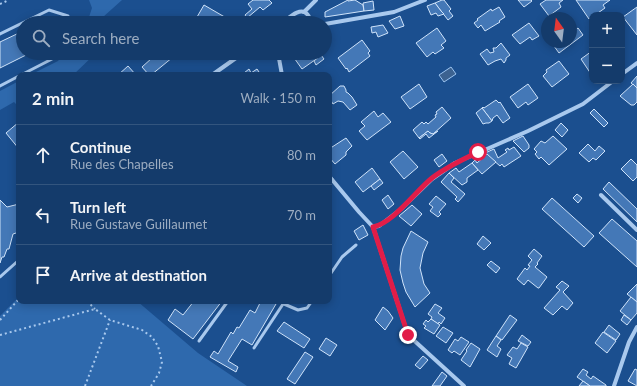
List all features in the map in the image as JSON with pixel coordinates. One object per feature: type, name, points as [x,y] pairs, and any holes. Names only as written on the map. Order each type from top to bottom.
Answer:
[{"type":"street","points":[[304,12],[316,0]]},
{"type":"street","points":[[332,23],[394,12],[425,0]]},
{"type":"street","points":[[293,16],[296,12],[304,12],[309,16]]},
{"type":"street","points":[[216,72],[233,60]]},
{"type":"street","points":[[279,60],[281,72]]},
{"type":"street","points":[[625,72],[637,63]]},
{"type":"street","points":[[373,227],[379,226],[432,179],[456,163],[528,131],[583,104],[609,84]]},
{"type":"street","points":[[332,180],[373,227],[408,335],[464,386]]},
{"type":"street","points":[[601,195],[637,230]]},
{"type":"street","points":[[614,386],[629,342],[637,327]]},
{"type":"lane","points":[[37,16],[49,10],[68,16]]},
{"type":"lane","points":[[0,34],[16,26]]},
{"type":"lane","points":[[28,72],[50,60]]},
{"type":"lane","points":[[0,86],[16,78]]},
{"type":"lane","points":[[332,272],[342,257],[356,245]]},
{"type":"lane","points":[[0,277],[16,263]]},
{"type":"lane","points":[[199,341],[226,304]]},
{"type":"lane","points":[[254,348],[284,304]]},
{"type":"lane","points":[[288,304],[298,310],[307,308],[310,304]]},
{"type":"path","points":[[0,4],[8,0]]},
{"type":"path","points":[[0,320],[16,302]]},
{"type":"path","points":[[90,304],[110,320],[142,330],[152,337],[158,346],[162,362],[159,373],[152,386]]},
{"type":"path","points":[[0,335],[95,309]]},
{"type":"path","points":[[85,386],[110,320]]},
{"type":"shaded area","points":[[89,0],[122,0],[104,16],[89,16],[92,8]]},
{"type":"shaded area","points":[[89,60],[76,72],[36,72],[58,61]]},
{"type":"shaded area","points":[[451,67],[456,74],[444,82],[439,75]]},
{"type":"shaded area","points":[[16,83],[16,104],[14,102],[0,110],[0,91]]},
{"type":"shaded area","points":[[16,300],[16,304],[141,304],[198,353],[247,386],[0,386],[0,316]]},
{"type":"building","points":[[253,0],[269,0],[272,3],[263,10],[260,7],[249,16],[246,16],[252,9],[248,4]]},
{"type":"building","points":[[348,0],[355,0],[363,5],[364,11],[332,16],[325,16],[325,12]]},
{"type":"building","points":[[444,0],[451,9],[449,11],[453,16],[448,20],[435,3]]},
{"type":"building","points":[[518,0],[531,0],[532,1],[524,7]]},
{"type":"building","points":[[546,0],[563,0],[559,3],[561,7],[554,12],[546,12],[540,4]]},
{"type":"building","points":[[576,0],[610,0],[603,5],[605,8],[599,12],[589,12],[589,19]]},
{"type":"building","points":[[373,1],[374,10],[364,11],[363,3]]},
{"type":"building","points":[[435,3],[444,14],[438,16],[436,13],[431,15],[427,6]]},
{"type":"building","points":[[204,5],[223,16],[198,16]]},
{"type":"building","points":[[499,7],[505,17],[499,21],[500,22],[485,31],[481,25],[478,28],[474,23],[478,20],[477,19],[491,9],[492,11]]},
{"type":"building","points":[[637,7],[637,35],[625,20],[625,16]]},
{"type":"building","points":[[400,16],[404,26],[395,29],[389,21]]},
{"type":"building","points":[[529,23],[539,36],[532,40],[530,37],[520,44],[512,35]]},
{"type":"building","points":[[383,25],[388,33],[378,37],[376,32],[372,33],[371,27]]},
{"type":"building","points":[[437,28],[446,41],[441,45],[444,48],[435,54],[433,52],[427,57],[416,43]]},
{"type":"building","points":[[578,28],[583,35],[577,40]]},
{"type":"building","points":[[16,34],[16,60],[0,68],[0,42]]},
{"type":"building","points":[[362,40],[370,51],[368,53],[370,56],[349,72],[338,58]]},
{"type":"building","points":[[501,43],[510,55],[506,58],[504,63],[501,59],[488,65],[480,54],[487,49],[490,53],[494,52],[493,48],[496,48]]},
{"type":"building","points":[[555,48],[566,48],[559,53]]},
{"type":"building","points":[[589,53],[589,71],[581,59]]},
{"type":"building","points":[[150,60],[169,60],[155,72],[146,72],[142,67]]},
{"type":"building","points":[[296,60],[315,60],[302,69]]},
{"type":"building","points":[[315,60],[323,60],[316,65],[314,61]]},
{"type":"building","points":[[559,61],[569,74],[552,87],[543,76],[547,72],[546,70]]},
{"type":"building","points":[[128,66],[133,72],[121,72]]},
{"type":"building","points":[[637,76],[637,88],[631,83]]},
{"type":"building","points":[[419,84],[427,97],[410,109],[401,97]]},
{"type":"building","points":[[528,84],[538,98],[528,105],[526,102],[518,108],[510,97]]},
{"type":"building","points":[[633,84],[637,88],[637,102],[634,105],[631,105],[620,96]]},
{"type":"building","points":[[340,86],[344,86],[346,92],[352,97],[357,105],[350,110],[343,102],[338,101],[333,104],[332,93]]},
{"type":"building","points":[[496,100],[499,103],[500,102],[510,118],[503,123],[497,115],[492,121],[482,108]]},
{"type":"building","points":[[442,107],[451,118],[433,134],[428,131],[419,138],[413,130],[422,122],[424,124],[426,122],[428,124],[436,117],[436,112]]},
{"type":"building","points":[[482,108],[492,121],[489,123],[483,124],[476,113]]},
{"type":"building","points":[[594,109],[608,123],[604,127],[590,113]]},
{"type":"building","points":[[374,111],[378,117],[383,113],[391,122],[367,140],[359,131],[365,126],[361,122]]},
{"type":"building","points":[[561,123],[568,130],[562,137],[555,130]]},
{"type":"building","points":[[16,125],[16,145],[6,133]]},
{"type":"building","points":[[428,131],[433,134],[438,131],[429,138],[426,134],[420,139],[419,138]]},
{"type":"building","points":[[523,136],[529,145],[529,148],[524,152],[513,141]]},
{"type":"building","points":[[553,136],[567,149],[549,165],[541,157],[539,159],[535,154],[537,152],[534,149],[541,141],[545,143]]},
{"type":"building","points":[[346,138],[352,146],[346,152],[346,155],[335,164],[332,160],[332,147]]},
{"type":"building","points":[[588,144],[595,151],[599,146],[605,151],[596,160],[593,158],[589,162],[579,153]]},
{"type":"building","points":[[514,147],[521,156],[504,167],[502,164],[500,166],[485,153],[494,149],[498,158],[507,152],[505,150],[508,148],[509,150]]},
{"type":"building","points":[[403,151],[418,167],[404,179],[390,162]]},
{"type":"building","points":[[442,154],[447,161],[439,167],[434,160]]},
{"type":"building","points":[[487,154],[496,162],[482,174],[472,163],[475,160],[477,163]]},
{"type":"building","points":[[631,159],[637,165],[637,177],[633,181],[621,169]]},
{"type":"building","points":[[472,163],[478,170],[467,178],[467,182],[462,185],[449,173],[456,168],[459,172]]},
{"type":"building","points":[[372,168],[380,179],[363,192],[355,182]]},
{"type":"building","points":[[449,173],[454,178],[451,182],[465,194],[458,202],[455,199],[457,197],[441,182]]},
{"type":"building","points":[[380,179],[383,183],[374,190],[371,186]]},
{"type":"building","points":[[609,182],[637,209],[637,222],[603,189]]},
{"type":"building","points":[[577,194],[582,198],[578,203],[573,198]]},
{"type":"building","points":[[388,195],[394,204],[388,209],[382,200]]},
{"type":"building","points":[[436,196],[446,204],[439,212],[441,214],[438,217],[430,211],[433,207],[429,204]]},
{"type":"building","points":[[552,198],[594,236],[584,247],[542,209]]},
{"type":"building","points":[[0,200],[7,207],[16,205],[16,233],[13,234],[9,249],[7,249],[0,263]]},
{"type":"building","points":[[412,205],[422,214],[411,226],[399,216]]},
{"type":"building","points":[[612,219],[637,241],[637,267],[599,233]]},
{"type":"building","points":[[363,225],[368,235],[359,240],[354,231]]},
{"type":"building","points":[[411,231],[428,242],[423,253],[420,268],[424,284],[430,293],[415,307],[406,292],[400,270],[403,248]]},
{"type":"building","points":[[483,236],[491,243],[484,250],[477,244]]},
{"type":"building","points":[[534,249],[542,256],[535,267],[547,277],[539,288],[528,280],[524,285],[517,279],[525,268],[527,270],[530,266],[528,265],[532,260],[528,256]]},
{"type":"building","points":[[491,261],[500,268],[496,273],[487,265]]},
{"type":"building","points":[[562,281],[569,286],[563,292],[573,303],[567,310],[562,306],[553,315],[544,308],[560,290],[556,287]]},
{"type":"building","points":[[637,284],[637,302],[627,294]]},
{"type":"building","points":[[631,297],[637,302],[637,313],[631,320],[620,311]]},
{"type":"building","points":[[192,304],[220,304],[193,339],[168,320],[175,309],[183,315]]},
{"type":"building","points":[[260,304],[276,304],[252,345],[242,339],[228,361],[238,367],[236,372],[210,357],[214,351],[218,354],[231,332],[233,334],[237,327],[239,328],[250,310],[255,313]]},
{"type":"building","points":[[435,304],[442,308],[438,313],[445,318],[441,324],[439,322],[438,324],[431,319],[432,317],[428,314]]},
{"type":"building","points":[[383,307],[393,318],[385,330],[375,320]]},
{"type":"building","points":[[510,315],[517,320],[502,340],[496,336]]},
{"type":"building","points":[[624,315],[631,320],[627,325],[621,320]]},
{"type":"building","points":[[431,319],[440,325],[434,334],[424,328],[426,326],[423,324],[426,320],[428,322]]},
{"type":"building","points":[[284,322],[310,339],[304,348],[277,331]]},
{"type":"building","points":[[609,325],[620,334],[616,340],[604,332]]},
{"type":"building","points":[[443,327],[453,333],[446,343],[436,336]]},
{"type":"building","points":[[603,332],[616,341],[607,353],[595,343]]},
{"type":"building","points":[[522,335],[531,342],[528,346],[518,341]]},
{"type":"building","points":[[496,336],[501,340],[497,346],[501,349],[497,357],[487,350]]},
{"type":"building","points":[[461,337],[469,342],[460,355],[454,351],[452,353],[448,350],[455,339],[458,341]]},
{"type":"building","points":[[326,338],[337,345],[330,356],[319,349]]},
{"type":"building","points":[[471,343],[480,349],[470,367],[461,360]]},
{"type":"building","points":[[521,343],[528,347],[516,368],[509,364],[512,358],[507,355],[513,347],[517,349]]},
{"type":"building","points":[[305,352],[313,357],[295,384],[287,379]]},
{"type":"building","points":[[423,356],[428,360],[420,369],[415,365]]},
{"type":"building","points":[[583,369],[588,372],[586,375],[591,379],[593,376],[606,386],[590,386],[577,377]]},
{"type":"building","points":[[635,369],[637,370],[637,386],[628,381]]},
{"type":"building","points":[[442,372],[447,376],[440,386],[432,386]]},
{"type":"building","points":[[583,381],[590,386],[579,386]]},
{"type":"route","points":[[408,335],[373,227],[379,226],[432,179],[456,163],[478,152]]}]
